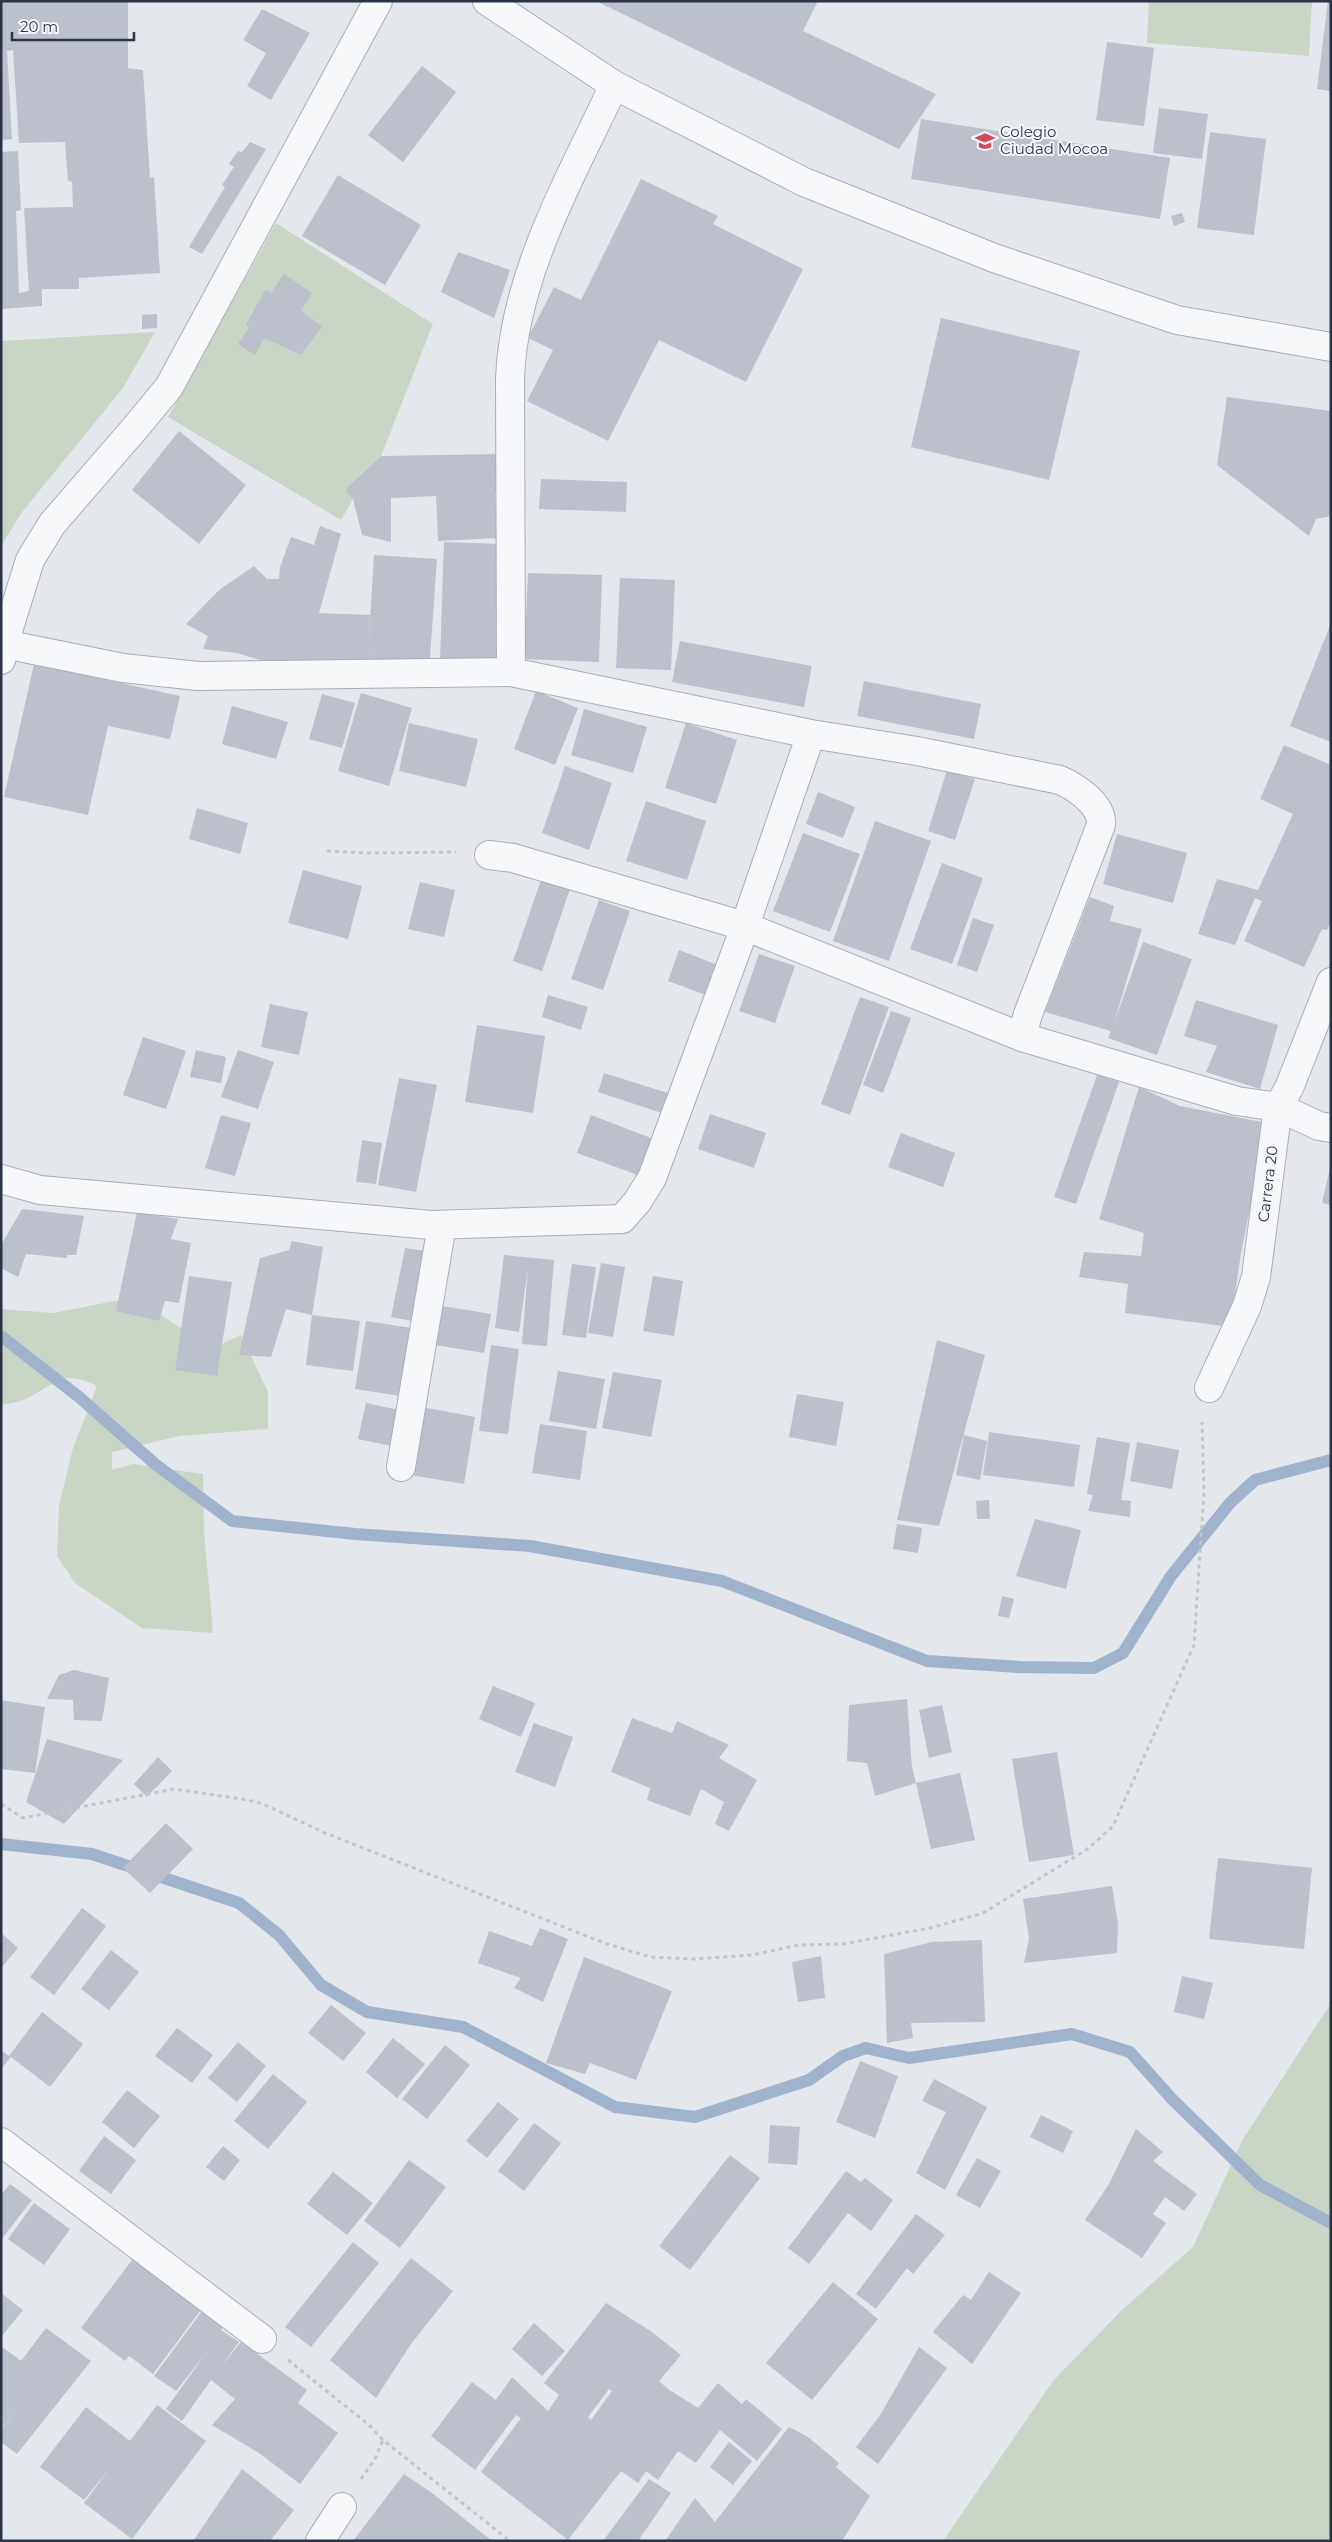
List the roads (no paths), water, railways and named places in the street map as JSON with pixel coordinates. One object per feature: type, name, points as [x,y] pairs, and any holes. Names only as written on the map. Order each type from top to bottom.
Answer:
[{"type":"street","points":[[378,1],[168,387],[52,524],[30,560],[3,652],[198,676],[511,672],[811,734],[917,751],[1060,780],[1075,788],[1096,806],[1101,825],[1028,1014],[1022,1037]]},
{"type":"street","points":[[487,1],[614,85],[804,182],[994,258],[1177,320],[1331,347]]},
{"type":"street","points":[[511,672],[510,378],[514,334],[540,244],[614,85]]},
{"type":"street","points":[[1,1179],[40,1190],[442,1225],[622,1219],[637,1202],[652,1178],[744,926],[811,734]]},
{"type":"street","points":[[489,855],[513,858],[744,926],[1022,1037],[1237,1101],[1278,1107],[1318,1126],[1331,1128]]},
{"type":"street","name":"Carrera 20","points":[[1209,1388],[1247,1306],[1256,1277],[1278,1107],[1289,1088],[1331,982]]},
{"type":"street","points":[[401,1467],[442,1225]]},
{"type":"street","points":[[1,2142],[262,2339]]},
{"type":"street","points":[[320,2541],[342,2507]]},
{"type":"waterway","points":[[1,1336],[79,1397],[155,1464],[232,1521],[355,1534],[530,1546],[722,1581],[927,1661],[1020,1667],[1094,1668],[1123,1653],[1171,1576],[1230,1503],[1255,1480],[1331,1460]]},
{"type":"waterway","points":[[1,1844],[92,1854],[239,1903],[279,1935],[321,1985],[367,2012],[463,2027],[615,2107],[695,2117],[809,2080],[843,2056],[866,2048],[909,2058],[1072,2034],[1130,2052],[1172,2099],[1260,2185],[1331,2223]]},
{"type":"place","name":"Colegio Ciudad Mocoa","points":[[985,141]]}]
